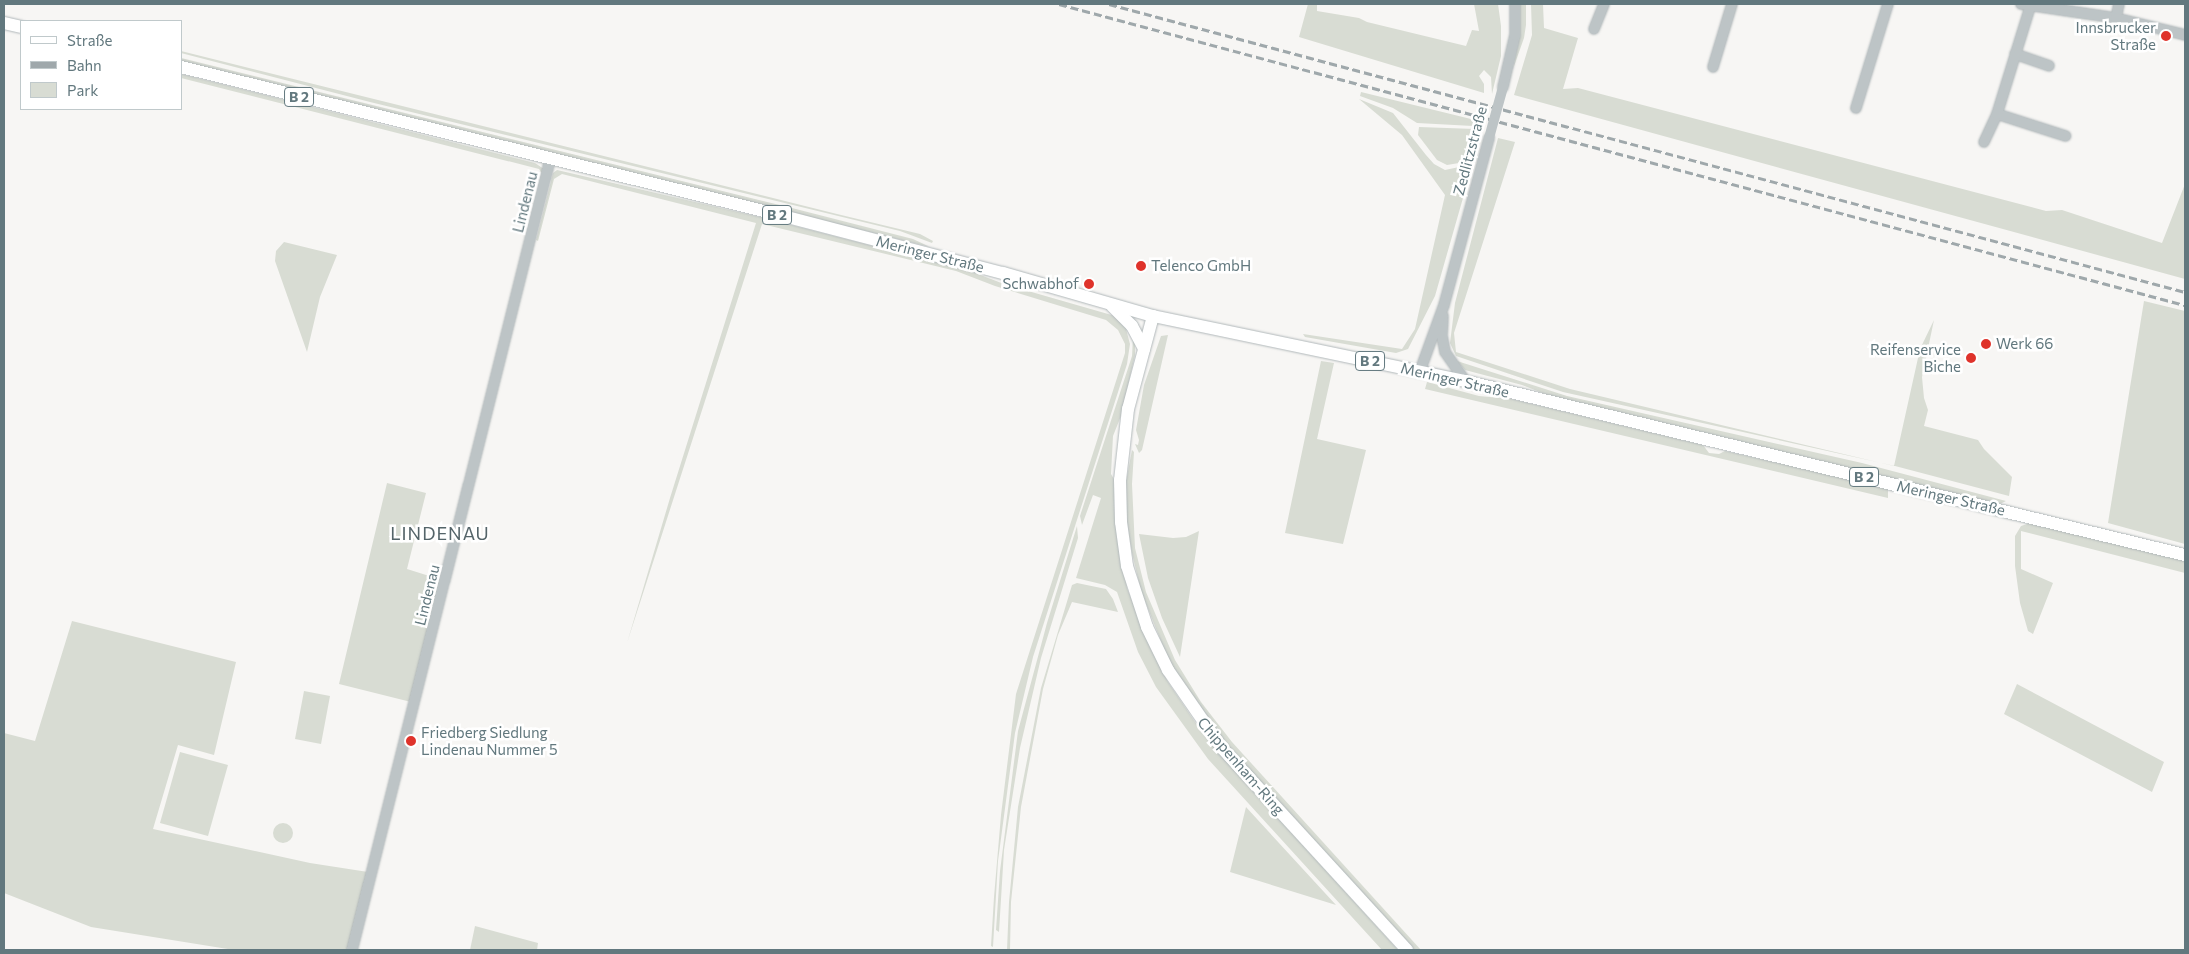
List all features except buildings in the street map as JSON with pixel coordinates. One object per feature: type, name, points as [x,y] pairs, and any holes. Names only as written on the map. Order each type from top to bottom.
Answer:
[{"type":"main road","points":[[4,23],[20,28]]},
{"type":"main road","name":"B 2","points":[[182,68],[550,160]]},
{"type":"main road","name":"Meringer Straße","points":[[550,160],[947,258],[1153,316],[1465,381],[2185,555]]},
{"type":"main road","points":[[1108,303],[1132,326],[1144,349]]},
{"type":"main road","name":"Chippenham-Ring","points":[[1153,316],[1128,409],[1120,480],[1121,522],[1128,566],[1147,627],[1168,670],[1222,748],[1408,950]]},
{"type":"street","name":"Zedlitzstraße","points":[[1420,371],[1444,305],[1503,87],[1515,35],[1515,4]]},
{"type":"street","points":[[1594,29],[1604,4]]},
{"type":"street","points":[[1713,67],[1732,4]]},
{"type":"street","points":[[1856,108],[1888,4]]},
{"type":"street","points":[[1984,142],[1997,114],[2015,54],[2026,4],[2116,18],[2185,35]]},
{"type":"street","points":[[2116,18],[2119,4]]},
{"type":"street","points":[[2015,54],[2049,66]]},
{"type":"street","points":[[1997,114],[2066,136]]},
{"type":"street","name":"Lindenau","points":[[352,950],[550,160]]},
{"type":"street","name":"Zedlitzstraße","points":[[1444,305],[1443,344],[1449,361],[1465,381]]},
{"type":"green space","points":[[1308,4],[1317,4],[1317,11],[1359,18],[1367,22],[1466,46],[1472,30],[1479,31],[1474,4],[1498,4],[1501,26],[1501,56],[1492,94],[1491,77],[1484,70],[1479,76],[1484,84],[1484,93],[1299,37]]},
{"type":"green space","points":[[1520,4],[1526,4],[1526,25],[1524,38],[1513,69],[1520,29]]},
{"type":"green space","points":[[1531,4],[1543,4],[1544,28],[1578,38],[1563,89],[1578,88],[2046,211],[2062,210],[2162,243],[2185,184],[2185,279],[1514,95],[1532,35]]},
{"type":"green space","points":[[182,51],[920,234],[933,241],[932,243],[900,231],[370,102],[182,53]]},
{"type":"green space","points":[[182,58],[792,208],[913,239],[930,247],[182,62]]},
{"type":"green space","points":[[182,74],[535,163],[544,169],[542,173],[539,169],[182,78]]},
{"type":"green space","points":[[1361,92],[1475,120],[1473,126],[1417,123],[1393,108],[1360,96]]},
{"type":"green space","points":[[1359,99],[1393,113],[1434,164],[1445,170],[1464,166],[1475,156],[1435,296],[1408,349],[1396,353],[1305,337],[1303,334],[1402,349],[1415,329],[1445,195],[1402,135]]},
{"type":"green space","points":[[1419,127],[1475,129],[1469,152],[1464,159],[1459,163],[1447,165],[1437,160],[1418,135]]},
{"type":"green space","points":[[1498,138],[1515,142],[1454,333],[1456,352],[1570,389],[1879,462],[1563,392],[1456,356],[1450,343],[1455,303]]},
{"type":"green space","points":[[557,170],[764,218],[970,271],[1004,284],[1115,316],[1129,327],[1126,329],[1130,344],[1127,364],[1033,657],[1015,733],[998,861],[993,947],[991,946],[1001,815],[1016,694],[1125,353],[1125,344],[1118,330],[1106,320],[995,286],[956,271],[762,224],[627,643],[756,223],[562,174],[554,179],[538,241],[536,240],[553,173]]},
{"type":"green space","points":[[284,242],[337,255],[320,297],[307,352],[275,261],[276,251]]},
{"type":"green space","points":[[2144,301],[2185,311],[2185,544],[2108,523]]},
{"type":"green space","points":[[1934,320],[1922,377],[1924,398],[1928,410],[1924,426],[1978,440],[1984,449],[2012,477],[2009,496],[1894,466],[1920,349]]},
{"type":"green space","points":[[1168,335],[1142,450],[1139,453],[1135,444],[1138,445],[1139,440],[1136,430],[1144,385],[1161,336]]},
{"type":"green space","points":[[1133,338],[1135,355],[1121,416],[1113,436],[1111,474],[1115,481],[1127,588],[1150,647],[1168,682],[1195,722],[1227,762],[1398,950],[1382,950],[1208,759],[1156,687],[1138,652],[1117,592],[1105,585],[1076,578],[1101,498],[1093,495],[1082,525],[1080,516],[1132,356]]},
{"type":"green space","points":[[1321,361],[1334,363],[1317,439],[1366,450],[1343,544],[1285,533]]},
{"type":"green space","points":[[1457,361],[1567,396],[1862,463],[2006,501],[2000,504],[1555,398],[1522,385],[1465,370]]},
{"type":"green space","points":[[1427,382],[1479,396],[1511,399],[1703,445],[1709,453],[1719,454],[1725,451],[1888,488],[1888,498],[1425,389]]},
{"type":"green space","points":[[1132,450],[1134,452],[1132,484],[1135,548],[1146,592],[1175,660],[1201,702],[1232,742],[1421,950],[1414,950],[1232,752],[1205,717],[1169,661],[1141,591],[1132,553],[1126,518],[1126,482]]},
{"type":"green space","points":[[387,483],[426,493],[407,569],[442,580],[411,702],[339,684]]},
{"type":"green space","points":[[2030,523],[2185,561],[2185,573],[2021,531],[2021,569],[2053,583],[2033,634],[2028,631],[2020,603],[2015,566],[2015,536],[2021,526]]},
{"type":"green space","points":[[1077,526],[1078,538],[1041,658],[1020,748],[1004,850],[999,932],[996,930],[1000,871],[1018,731],[1047,623]]},
{"type":"green space","points":[[1199,531],[1180,657],[1162,618],[1148,578],[1139,534],[1173,538],[1186,537]]},
{"type":"green space","points":[[1077,583],[1106,589],[1113,599],[1118,612],[1072,602],[1058,635],[1043,689],[1021,807],[1011,902],[1010,950],[1007,950],[1009,902],[1018,807],[1041,688],[1072,585]]},
{"type":"green space","points":[[72,621],[236,662],[214,755],[178,745],[153,829],[310,863],[368,872],[350,950],[234,950],[91,927],[4,893],[4,733],[35,741]]},
{"type":"green space","points":[[2017,684],[2164,762],[2152,792],[2004,714]]},
{"type":"green space","points":[[304,691],[330,696],[321,744],[295,739]]},
{"type":"green space","points":[[180,752],[228,765],[208,836],[160,823]]},
{"type":"green space","points":[[1246,807],[1268,831],[1336,905],[1230,872]]},
{"type":"green space","points":[[283,823],[290,826],[293,833],[290,840],[283,843],[276,840],[273,833],[276,826]]},
{"type":"green space","points":[[475,926],[538,943],[537,950],[470,950]]},
{"type":"railway","points":[[1059,4],[2185,305]]},
{"type":"railway","points":[[1109,4],[2185,292]]},
{"type":"place","name":"Innsbrucker Straße","points":[[2166,36]]},
{"type":"place","name":"Telenco GmbH","points":[[1141,266]]},
{"type":"place","name":"Schwabhof","points":[[1089,284]]},
{"type":"place","name":"Werk 66","points":[[1986,344]]},
{"type":"place","name":"Reifenservice Biche","points":[[1971,358]]},
{"type":"place","name":"Friedberg Siedlung Lindenau Nummer 5","points":[[411,741]]},
{"type":"district","name":"LINDENAU","points":[[440,533]]}]
